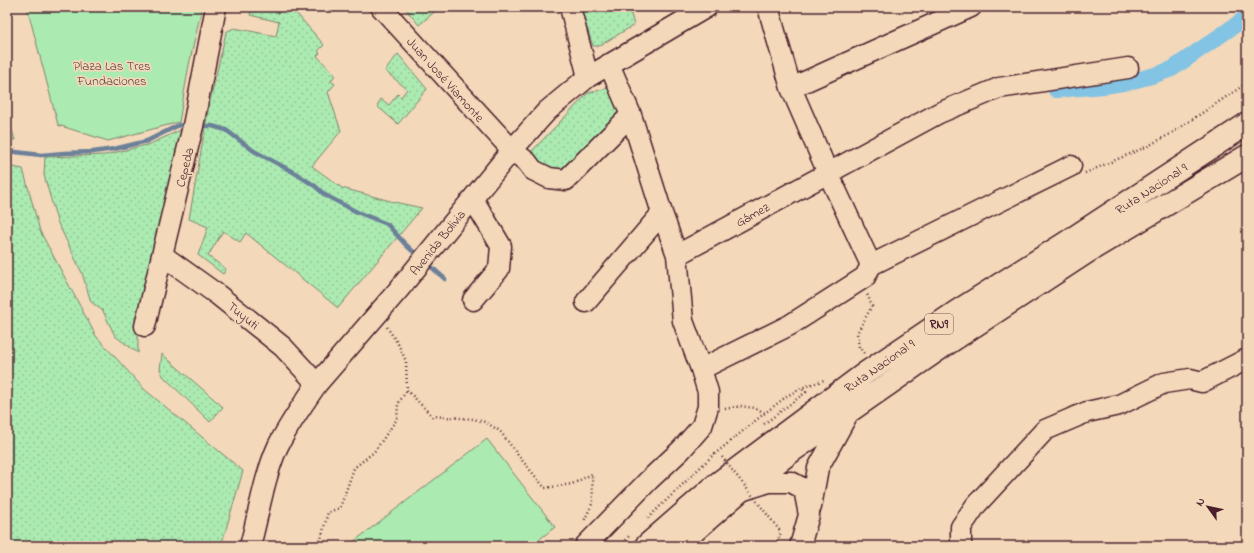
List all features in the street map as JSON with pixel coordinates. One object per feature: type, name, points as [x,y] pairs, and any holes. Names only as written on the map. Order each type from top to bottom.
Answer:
[{"type":"highway","name":"Ruta Nacional 9","points":[[646,546],[717,484],[867,372],[956,312],[1046,256],[1247,124]]},
{"type":"highway","name":"Ruta Nacional 9","points":[[677,546],[740,491],[792,451],[942,347],[1074,261],[1247,156]]},
{"type":"street","name":"Cepeda","points":[[145,326],[192,134],[216,7]]},
{"type":"street","name":"Juan José Viamonte","points":[[381,7],[512,150],[527,162],[533,170],[549,178],[566,180],[631,115]]},
{"type":"street","points":[[570,7],[588,77]]},
{"type":"street","name":"Avenida Bolivia","points":[[250,546],[268,472],[278,447],[293,420],[317,384],[400,288],[512,150],[547,111],[588,77],[707,7]]},
{"type":"street","points":[[768,7],[791,88],[828,173],[871,265]]},
{"type":"street","points":[[791,88],[971,7]]},
{"type":"street","points":[[585,546],[649,480],[681,450],[702,426],[708,407],[708,392],[683,321],[677,255],[631,115],[609,64]]},
{"type":"street","name":"Gámez","points":[[677,255],[939,113],[999,88],[1128,68]]},
{"type":"street","points":[[701,369],[790,325],[865,277],[871,265],[1071,166]]},
{"type":"street","points":[[473,199],[501,246],[498,269],[473,300]]},
{"type":"street","points":[[586,302],[662,213]]},
{"type":"street","name":"Tuyuti","points":[[162,255],[218,294],[283,347],[317,384]]},
{"type":"street","points":[[961,546],[961,527],[976,505],[1045,430],[1087,412],[1118,405],[1164,383],[1190,379],[1202,382],[1247,359]]},
{"type":"street","points":[[800,546],[809,514],[818,468],[849,412]]},
{"type":"street","points":[[740,491],[769,482],[791,482],[804,489],[809,514]]},
{"type":"path","points":[[313,546],[321,539],[328,512],[340,508],[354,468],[374,452],[397,419],[398,404],[407,390],[406,361],[398,344],[377,314]]},
{"type":"path","points":[[801,388],[806,392],[801,396]]},
{"type":"path","points":[[407,390],[432,416],[474,419],[485,422],[500,431],[545,488],[572,484],[592,474],[593,502],[583,524]]},
{"type":"path","points":[[708,407],[726,409],[740,406],[755,408],[765,413]]},
{"type":"path","points":[[722,456],[781,532],[776,546]]},
{"type":"green space","name":"Plaza Las Tres Fundaciones","points":[[27,7],[202,7],[189,65],[179,122],[108,141],[58,125]]},
{"type":"green space","points":[[252,7],[291,7],[324,45],[318,51],[320,53],[317,56],[335,75],[331,81],[335,84],[328,92],[341,131],[312,166],[342,188],[422,208],[338,308],[246,233],[240,242],[223,231],[208,256],[226,269],[223,274],[198,255],[208,227],[189,219],[209,106],[226,32],[234,28],[276,36],[279,22],[250,15]]},
{"type":"green space","points":[[404,7],[440,7],[419,25]]},
{"type":"green space","points":[[580,7],[629,7],[634,25],[599,46],[593,46]]},
{"type":"green space","points":[[398,54],[427,89],[398,124],[377,106],[381,99],[389,105],[398,94],[401,97],[407,89],[385,71]]},
{"type":"green space","points":[[612,87],[622,117],[565,173],[541,169],[529,154],[588,93]]},
{"type":"green space","points":[[7,113],[15,140],[7,139]]},
{"type":"green space","points":[[185,128],[138,320],[138,353],[115,336],[103,311],[91,302],[82,273],[57,221],[44,175],[45,157],[105,155],[150,144]]},
{"type":"green space","points":[[7,166],[23,169],[40,231],[96,336],[144,389],[243,471],[221,546],[7,546]]},
{"type":"green space","points":[[162,354],[223,407],[210,422],[163,376],[160,369]]},
{"type":"green space","points":[[487,439],[555,527],[531,546],[348,546]]},
{"type":"waterway","points":[[1056,90],[1104,86],[1129,82],[1172,69],[1247,17]]},
{"type":"waterway","points":[[7,151],[41,155],[93,152],[114,149],[147,141],[179,125],[189,126]]},
{"type":"waterway","points":[[198,126],[212,126],[226,130],[254,151],[295,173],[315,186],[325,195],[357,212],[387,224],[419,257]]},
{"type":"waterway","points":[[427,263],[445,279]]}]
